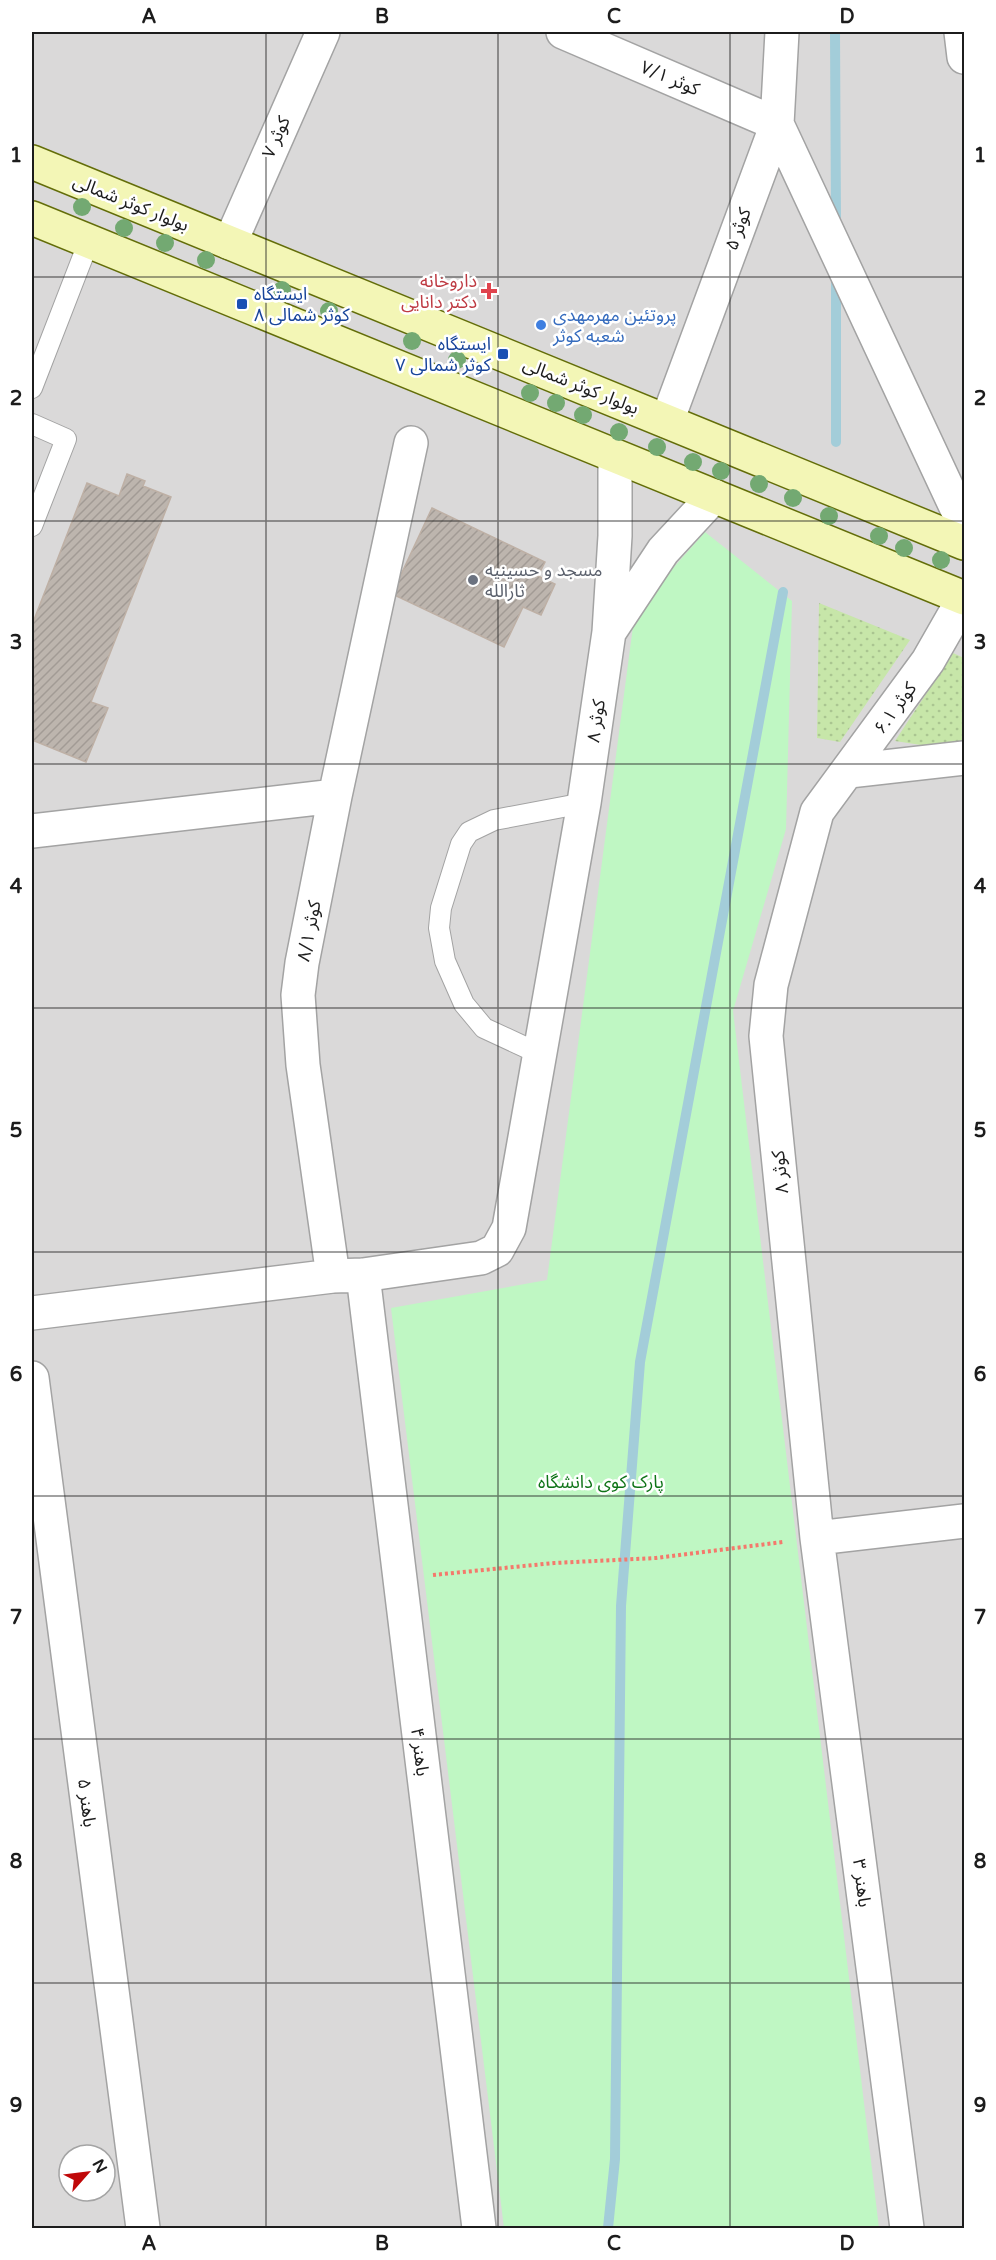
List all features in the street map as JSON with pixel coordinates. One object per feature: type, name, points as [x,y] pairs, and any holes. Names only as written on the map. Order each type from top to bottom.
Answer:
[{"type":"street","name":"کوثر ۷","points":[[230,243],[323,32]]},
{"type":"street","name":"کوثر ۷/۱","points":[[563,32],[777,124]]},
{"type":"street","name":"کوثر ۵","points":[[667,421],[777,124],[782,32]]},
{"type":"street","points":[[961,32],[964,57]]},
{"type":"street","points":[[777,124],[964,524]]},
{"type":"street","name":"بولوار کوثر شمالی","points":[[32,162],[964,543]]},
{"type":"street","points":[[32,218],[615,458],[964,598]]},
{"type":"street","name":"کوثر ۸/۱","points":[[348,1276],[303,1065],[298,995],[302,963],[335,796],[411,443]]},
{"type":"street","name":"کوثر ۸","points":[[348,1276],[481,1258],[497,1250],[509,1228],[584,803],[609,632],[615,536],[615,458]]},
{"type":"street","name":"کوثر ۸","points":[[609,632],[663,551],[714,496]]},
{"type":"street","name":"کوثر ۶.۱","points":[[817,812],[928,661],[964,598]]},
{"type":"street","points":[[849,771],[964,758]]},
{"type":"street","points":[[32,831],[335,796]]},
{"type":"street","name":"کوثر ۸","points":[[817,812],[771,985],[766,1036],[817,1538]]},
{"type":"street","points":[[32,1313],[348,1276]]},
{"type":"street","name":"باهنر ۴","points":[[348,1276],[399,1579],[479,2229]]},
{"type":"street","name":"باهنر ۵","points":[[32,1378],[143,2229]]},
{"type":"street","points":[[817,1538],[964,1521]]},
{"type":"street","name":"باهنر ۳","points":[[817,1538],[907,2229]]},
{"type":"lane","points":[[32,388],[89,241]]},
{"type":"lane","points":[[32,424],[66,439],[32,526]]},
{"type":"lane","points":[[540,1054],[484,1028],[464,1004],[445,961],[439,928],[441,908],[461,844],[469,832],[494,820],[584,803]]},
{"type":"path","points":[[399,1579],[554,1563],[656,1558],[817,1538]]},
{"type":"shaded area","points":[[32,32],[964,32],[964,2228],[32,2228]]},
{"type":"green space","name":"پارک کوی دانشگاه","points":[[705,532],[792,601],[786,829],[733,1011],[879,2228],[504,2228],[391,1308],[547,1280],[635,611]]},
{"type":"green space","points":[[819,603],[910,640],[840,742],[817,738]]},
{"type":"green space","points":[[953,653],[964,658],[964,742],[934,747],[895,741]]},
{"type":"building","points":[[127,474],[145,481],[143,486],[171,497],[91,702],[108,708],[86,762],[32,740],[32,625],[87,483],[119,496]]},
{"type":"building","name":"مسجد و حسینیه ثارالله","points":[[432,508],[545,562],[538,576],[555,584],[541,615],[523,607],[504,647],[392,594]]},
{"type":"waterway","points":[[835,32],[836,223]]},
{"type":"waterway","points":[[836,275],[836,442]]},
{"type":"waterway","points":[[608,2228],[615,2159],[621,1606],[640,1362],[783,592]]},
{"type":"place","name":"داروخانه دکتر دانایی","points":[[489,291]]},
{"type":"place","name":"ایستگاه کوثر شمالی ۸","points":[[242,304]]},
{"type":"place","name":"پروتئین مهرمهدی شعبه کوثر","points":[[541,325]]},
{"type":"place","name":"ایستگاه کوثر شمالی ۷","points":[[503,354]]},
{"type":"place","name":"مسجد و حسینیه ثارالله","points":[[473,580]]}]
